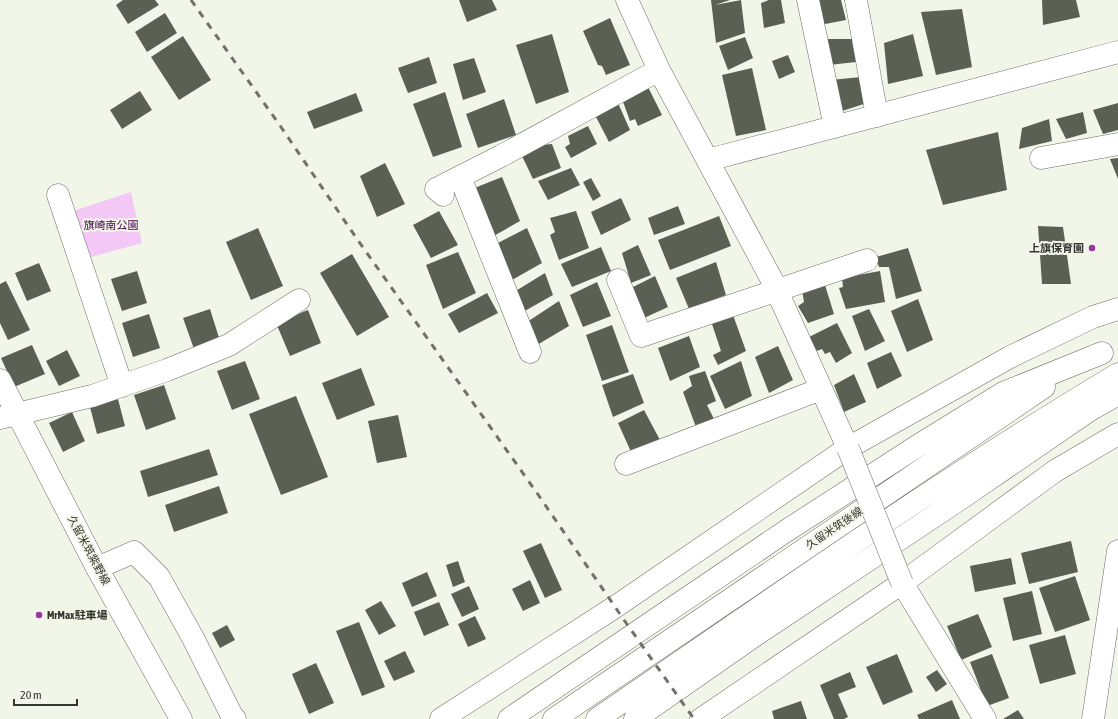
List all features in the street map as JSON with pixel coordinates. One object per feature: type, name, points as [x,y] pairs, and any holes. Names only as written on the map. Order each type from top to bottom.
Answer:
[{"type":"street","points":[[627,0],[659,70],[776,290],[848,448],[902,583],[985,719]]},
{"type":"street","points":[[808,0],[834,127]]},
{"type":"street","points":[[856,0],[877,116]]},
{"type":"street","points":[[708,160],[1118,52]]},
{"type":"street","points":[[443,195],[436,189],[501,156],[659,70]]},
{"type":"street","points":[[1041,158],[1118,144]]},
{"type":"street","points":[[460,177],[530,352]]},
{"type":"street","points":[[58,195],[122,386]]},
{"type":"street","points":[[618,280],[641,336],[867,260]]},
{"type":"street","points":[[9,416],[92,396],[167,370],[229,345],[299,300]]},
{"type":"street","points":[[441,719],[615,607],[848,448],[1010,357],[1093,317],[1118,308]]},
{"type":"street","points":[[509,719],[786,531],[1002,393],[1110,349]]},
{"type":"street","name":"久留米筑後線","points":[[554,719],[1057,377],[1110,349]]},
{"type":"street","points":[[597,719],[940,485],[1118,374]]},
{"type":"street","name":"久留米筑紫野線","points":[[0,380],[9,416],[97,568],[181,719]]},
{"type":"street","points":[[626,464],[821,389]]},
{"type":"street","points":[[635,719],[757,634],[960,499],[1090,410],[1118,394]]},
{"type":"street","points":[[701,719],[902,583],[1055,471],[1118,434]]},
{"type":"street","points":[[1093,719],[1118,551]]},
{"type":"street","points":[[97,568],[134,552],[159,577],[193,638],[232,716],[235,719]]},
{"type":"green space","name":"旗崎南公園","points":[[131,192],[142,243],[80,260],[64,214]]},
{"type":"building","points":[[123,0],[155,0],[159,5],[128,24],[116,5]]},
{"type":"building","points":[[459,0],[492,0],[497,10],[467,22]]},
{"type":"building","points":[[711,0],[730,0],[715,5],[741,0],[745,33],[716,43]]},
{"type":"building","points":[[769,0],[781,0],[785,23],[764,28],[761,3]]},
{"type":"building","points":[[815,0],[841,0],[846,20],[820,25]]},
{"type":"building","points":[[1042,0],[1076,0],[1080,17],[1043,25]]},
{"type":"building","points":[[962,9],[972,67],[936,75],[921,12]]},
{"type":"building","points":[[165,13],[177,33],[147,52],[135,32]]},
{"type":"building","points":[[610,18],[630,65],[606,75],[602,66],[598,65],[583,31]]},
{"type":"building","points":[[552,34],[569,92],[536,104],[516,45]]},
{"type":"building","points":[[913,34],[923,76],[888,84],[884,43]]},
{"type":"building","points":[[183,36],[211,80],[179,100],[151,57]]},
{"type":"building","points":[[745,37],[753,58],[728,70],[719,46]]},
{"type":"building","points":[[823,39],[853,39],[856,62],[829,65]]},
{"type":"building","points":[[788,55],[795,72],[779,79],[772,61]]},
{"type":"building","points":[[429,57],[437,83],[408,93],[398,68]]},
{"type":"building","points":[[474,58],[486,92],[463,100],[453,64]]},
{"type":"building","points":[[752,68],[766,130],[736,136],[722,75]]},
{"type":"building","points":[[861,77],[867,103],[836,113],[831,80]]},
{"type":"building","points":[[648,87],[662,115],[638,126],[635,119],[630,121],[622,99]]},
{"type":"building","points":[[140,91],[152,110],[122,129],[110,110]]},
{"type":"building","points":[[445,92],[462,147],[433,157],[413,104]]},
{"type":"building","points":[[356,93],[363,111],[314,129],[307,112]]},
{"type":"building","points":[[504,99],[516,135],[478,148],[466,114]]},
{"type":"building","points":[[618,103],[630,130],[609,142],[595,115]]},
{"type":"building","points":[[1118,103],[1118,130],[1103,134],[1093,110]]},
{"type":"building","points":[[1083,112],[1087,133],[1066,139],[1056,119]]},
{"type":"building","points":[[1049,119],[1052,141],[1019,149],[1022,128]]},
{"type":"building","points":[[588,126],[597,144],[571,158],[565,147],[570,144],[568,136]]},
{"type":"building","points":[[998,132],[1007,190],[943,205],[926,150]]},
{"type":"building","points":[[552,144],[561,168],[533,179],[522,156],[531,146]]},
{"type":"building","points":[[1118,158],[1118,179],[1110,159]]},
{"type":"building","points":[[385,163],[405,204],[377,217],[360,176]]},
{"type":"building","points":[[571,168],[580,185],[548,200],[538,181]]},
{"type":"building","points":[[502,177],[520,221],[492,237],[472,189]]},
{"type":"building","points":[[591,178],[601,196],[593,201],[583,182]]},
{"type":"building","points":[[621,198],[631,220],[601,235],[591,212]]},
{"type":"building","points":[[678,206],[685,224],[654,235],[648,218]]},
{"type":"building","points":[[439,211],[458,245],[431,258],[413,225]]},
{"type":"building","points":[[576,211],[589,248],[559,260],[550,235],[555,232],[550,218]]},
{"type":"building","points":[[719,216],[731,246],[670,270],[658,240]]},
{"type":"building","points":[[1038,226],[1063,227],[1071,284],[1042,284]]},
{"type":"building","points":[[258,228],[283,286],[251,300],[226,242]]},
{"type":"building","points":[[527,228],[542,263],[512,280],[496,244]]},
{"type":"building","points":[[638,245],[651,275],[631,283],[622,253]]},
{"type":"building","points":[[601,247],[611,271],[572,287],[561,264]]},
{"type":"building","points":[[908,248],[922,291],[896,299],[889,267],[879,267],[876,257]]},
{"type":"building","points":[[458,252],[476,293],[443,309],[426,265]]},
{"type":"building","points":[[352,254],[389,317],[357,336],[320,273]]},
{"type":"building","points":[[716,262],[726,295],[689,309],[676,278]]},
{"type":"building","points":[[39,263],[51,291],[27,301],[15,273]]},
{"type":"building","points":[[137,271],[147,303],[122,311],[111,279]]},
{"type":"building","points":[[880,271],[885,302],[846,309],[839,288],[843,287],[842,278]]},
{"type":"building","points":[[545,273],[553,295],[523,312],[514,292]]},
{"type":"building","points":[[655,276],[668,307],[642,319],[631,288]]},
{"type":"building","points":[[6,281],[30,330],[8,340],[0,323],[0,284]]},
{"type":"building","points":[[597,282],[611,316],[583,327],[570,295]]},
{"type":"building","points":[[825,285],[834,314],[808,323],[798,306],[804,302],[802,290]]},
{"type":"building","points":[[487,293],[498,313],[459,333],[448,314]]},
{"type":"building","points":[[918,299],[933,340],[907,352],[891,311]]},
{"type":"building","points":[[559,301],[569,326],[537,345],[527,322]]},
{"type":"building","points":[[210,309],[220,341],[194,349],[183,318]]},
{"type":"building","points":[[869,309],[885,341],[865,351],[852,316]]},
{"type":"building","points":[[308,310],[321,343],[290,356],[276,323]]},
{"type":"building","points":[[149,314],[160,348],[133,357],[122,323]]},
{"type":"building","points":[[733,315],[746,351],[718,365],[713,355],[721,351],[712,324]]},
{"type":"building","points":[[837,323],[852,353],[836,363],[830,352],[825,354],[822,349],[817,351],[809,337]]},
{"type":"building","points":[[612,325],[629,372],[602,381],[586,335]]},
{"type":"building","points":[[689,336],[700,367],[670,381],[658,348]]},
{"type":"building","points":[[32,345],[45,374],[14,387],[1,358]]},
{"type":"building","points":[[778,346],[793,380],[769,393],[755,357]]},
{"type":"building","points":[[67,350],[80,376],[59,386],[46,361]]},
{"type":"building","points":[[891,352],[902,376],[877,389],[867,363]]},
{"type":"building","points":[[245,361],[260,399],[232,410],[217,371]]},
{"type":"building","points":[[741,361],[752,396],[725,409],[710,376]]},
{"type":"building","points":[[361,368],[375,405],[337,420],[322,383]]},
{"type":"building","points":[[705,371],[716,401],[707,405],[714,419],[696,427],[683,392],[692,386],[689,376]]},
{"type":"building","points":[[633,374],[644,403],[613,417],[602,385]]},
{"type":"building","points":[[854,374],[866,402],[844,412],[834,385]]},
{"type":"building","points":[[164,385],[176,419],[146,430],[134,395]]},
{"type":"building","points":[[296,396],[328,477],[281,495],[249,414]]},
{"type":"building","points":[[118,399],[125,426],[97,434],[90,407]]},
{"type":"building","points":[[644,410],[660,440],[632,454],[618,423]]},
{"type":"building","points":[[72,412],[85,441],[63,452],[49,423]]},
{"type":"building","points":[[398,415],[407,457],[377,463],[368,421]]},
{"type":"building","points":[[209,449],[218,475],[148,497],[140,471]]},
{"type":"building","points":[[219,486],[228,513],[174,532],[165,505]]},
{"type":"building","points":[[1071,541],[1078,572],[1029,584],[1021,553]]},
{"type":"building","points":[[541,543],[562,590],[545,598],[523,551]]},
{"type":"building","points":[[1011,558],[1016,584],[975,592],[970,566]]},
{"type":"building","points":[[458,561],[465,582],[453,587],[446,565]]},
{"type":"building","points":[[427,572],[437,596],[412,607],[402,583]]},
{"type":"building","points":[[1075,576],[1090,620],[1055,632],[1039,588]]},
{"type":"building","points":[[530,580],[540,603],[523,611],[512,589]]},
{"type":"building","points":[[469,586],[479,609],[462,617],[451,594]]},
{"type":"building","points":[[1032,591],[1042,634],[1013,641],[1003,598]]},
{"type":"building","points":[[381,601],[396,626],[379,635],[365,610]]},
{"type":"building","points":[[439,602],[449,625],[424,636],[414,612]]},
{"type":"building","points":[[978,614],[992,647],[961,660],[947,626]]},
{"type":"building","points":[[475,616],[486,639],[468,647],[458,624]]},
{"type":"building","points":[[359,622],[385,687],[362,696],[336,631]]},
{"type":"building","points":[[227,625],[235,640],[220,648],[212,633]]},
{"type":"building","points":[[1065,635],[1076,674],[1040,684],[1029,645]]},
{"type":"building","points":[[405,651],[415,672],[394,681],[384,661]]},
{"type":"building","points":[[897,654],[913,692],[883,705],[866,667]]},
{"type":"building","points":[[992,654],[1009,698],[987,706],[970,662]]},
{"type":"building","points":[[316,663],[334,703],[309,714],[292,674]]},
{"type":"building","points":[[937,670],[947,684],[936,692],[926,677]]},
{"type":"building","points":[[850,672],[856,687],[838,694],[848,717],[844,719],[834,719],[820,685]]},
{"type":"building","points":[[952,700],[960,719],[919,719],[917,715]]},
{"type":"building","points":[[801,701],[807,719],[774,719],[772,711]]},
{"type":"building","points":[[1018,710],[1024,719],[1003,719]]},
{"type":"railway","points":[[191,0],[694,719]]},
{"type":"place","name":"上旗保育園","points":[[1092,248]]},
{"type":"place","name":"MrMax駐車場","points":[[39,615]]}]
